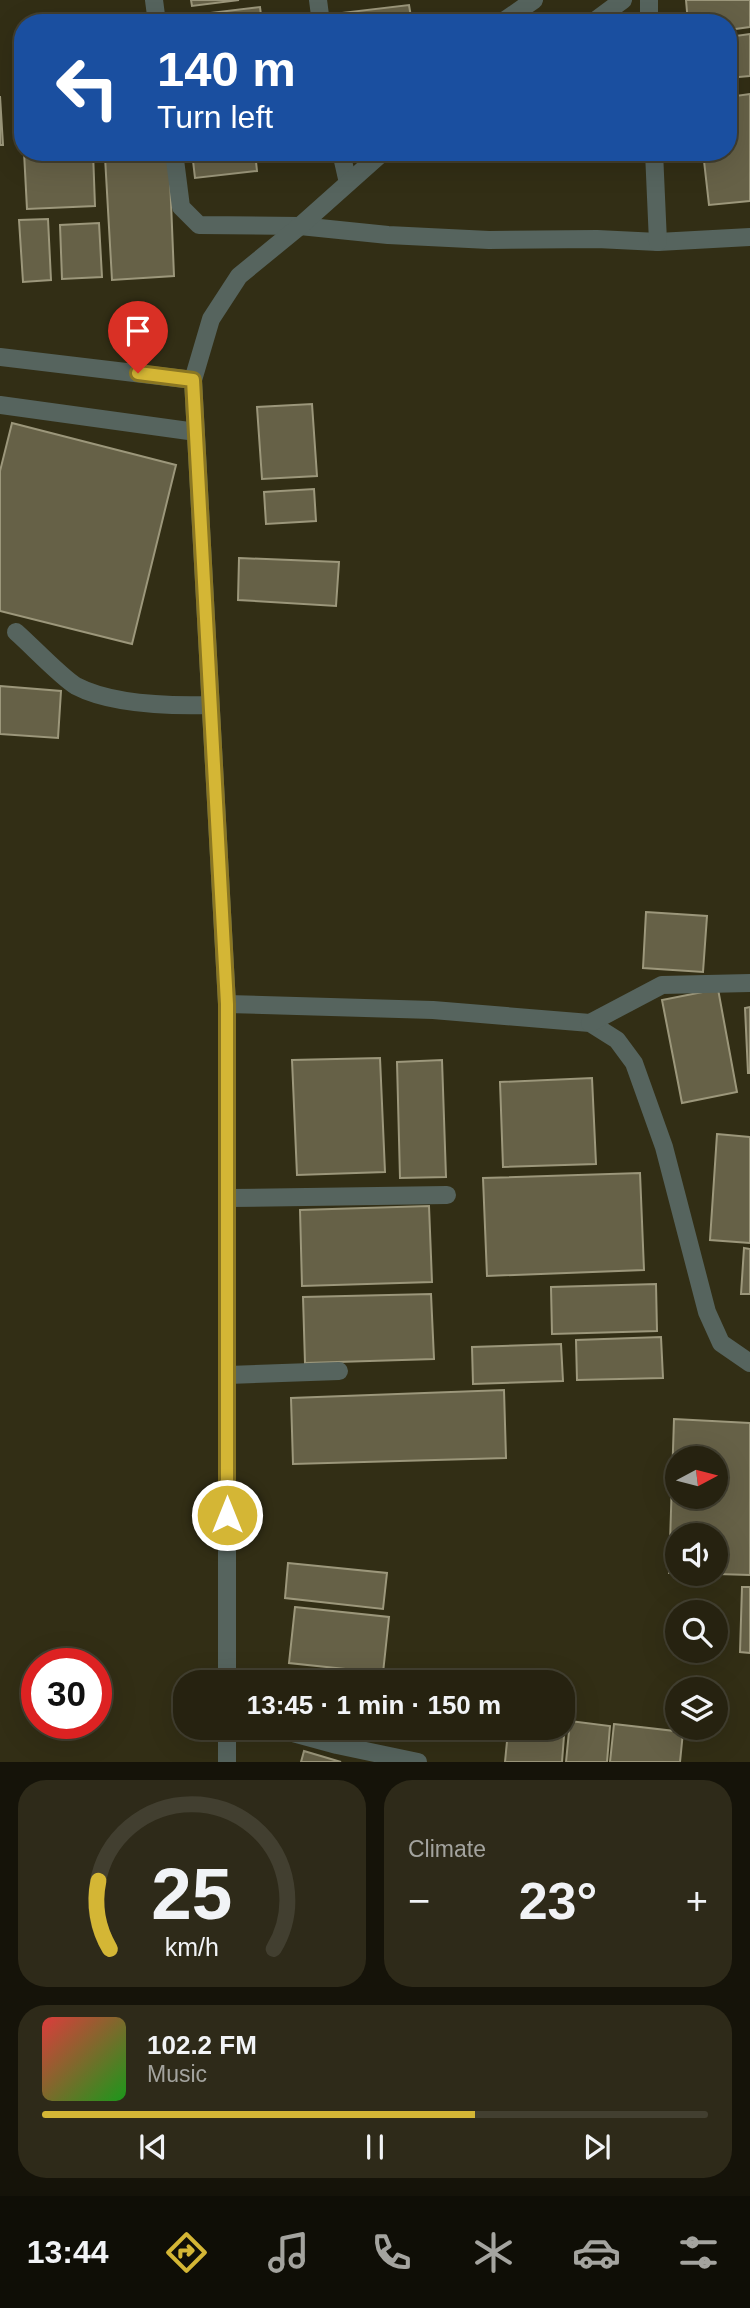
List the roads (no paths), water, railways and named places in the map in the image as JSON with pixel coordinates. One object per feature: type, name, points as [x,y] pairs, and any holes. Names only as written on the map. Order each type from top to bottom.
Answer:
[{"type":"street","points":[[514,14],[534,0]]},
{"type":"street","points":[[601,12],[623,0]]},
{"type":"street","points":[[175,161],[181,206],[199,225],[300,226],[477,240],[597,239],[658,243],[750,237]]},
{"type":"street","points":[[343,161],[348,183]]},
{"type":"street","points":[[227,1670],[227,1004],[193,380],[211,319],[239,276],[373,161]]},
{"type":"street","points":[[654,161],[658,243]]},
{"type":"street","points":[[0,358],[193,380]]},
{"type":"street","points":[[0,405],[196,432]]},
{"type":"street","points":[[16,632],[76,685],[113,698],[163,706],[209,705]]},
{"type":"street","points":[[590,1023],[662,985],[734,981],[750,983]]},
{"type":"street","points":[[227,1004],[433,1010],[590,1023],[617,1040],[634,1063],[664,1147],[707,1312],[721,1343],[750,1363]]},
{"type":"street","points":[[229,1198],[447,1195]]},
{"type":"street","points":[[228,1376],[339,1371]]},
{"type":"street","points":[[227,1740],[227,1762]]},
{"type":"street","points":[[319,1740],[418,1762]]}]
